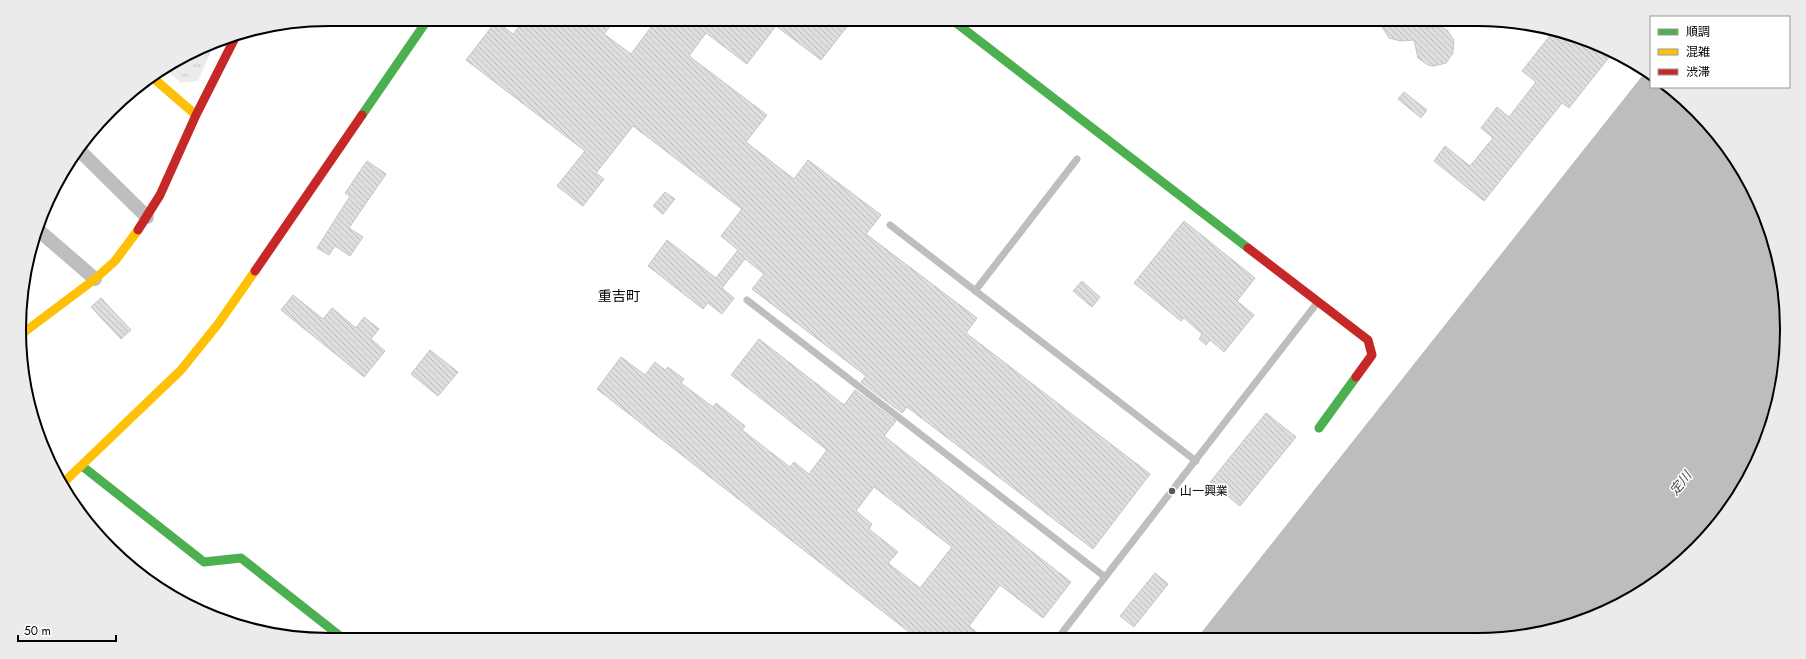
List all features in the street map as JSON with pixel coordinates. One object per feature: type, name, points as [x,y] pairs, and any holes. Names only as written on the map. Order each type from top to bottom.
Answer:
[{"type":"street","points":[[66,480],[181,370],[218,324],[423,26]]},
{"type":"street","points":[[960,26],[1368,340],[1372,355],[1318,428]]},
{"type":"street","points":[[26,331],[95,279],[116,261],[147,217],[160,195],[196,115],[233,42]]},
{"type":"street","points":[[156,81],[196,115]]},
{"type":"street","points":[[83,154],[147,217]]},
{"type":"street","points":[[42,233],[95,279]]},
{"type":"street","points":[[82,466],[204,562],[241,558],[336,633]]},
{"type":"lane","points":[[976,291],[1077,159]]},
{"type":"lane","points":[[890,225],[1196,460]]},
{"type":"lane","points":[[747,300],[1105,577]]},
{"type":"lane","points":[[1062,633],[1318,302]]},
{"type":"green space","points":[[212,50],[198,81],[181,83],[169,72],[195,57]]},
{"type":"water","name":"定川","points":[[1642,75],[1650,81],[1650,88],[1660,88],[1677,101],[1705,129],[1729,161],[1749,195],[1770,251],[1779,310],[1780,330],[1777,369],[1770,408],[1764,427],[1749,464],[1729,498],[1705,530],[1677,558],[1645,582],[1611,602],[1574,617],[1536,627],[1476,633],[1201,633]]},
{"type":"building","points":[[492,26],[503,26],[513,34],[519,26],[610,26],[604,34],[631,54],[652,26],[776,26],[747,64],[706,33],[689,56],[767,115],[746,142],[794,179],[808,160],[881,215],[866,234],[977,318],[966,333],[1150,474],[1093,549],[907,407],[902,413],[861,382],[866,376],[752,289],[764,274],[745,259],[722,288],[734,298],[722,314],[708,303],[703,309],[648,266],[667,240],[716,278],[738,250],[721,236],[742,209],[633,126],[596,173],[604,179],[583,206],[557,186],[585,151],[466,60]]},
{"type":"building","points":[[776,26],[848,26],[821,60]]},
{"type":"building","points":[[1382,27],[1441,27],[1447,30],[1454,40],[1453,53],[1446,63],[1434,66],[1428,65],[1418,58],[1414,40],[1401,41],[1389,38]]},
{"type":"building","points":[[1550,35],[1574,42],[1610,56],[1569,108],[1562,103],[1484,201],[1434,161],[1445,146],[1470,166],[1493,138],[1481,128],[1497,107],[1509,117],[1536,82],[1522,71]]},
{"type":"building","points":[[1404,92],[1427,110],[1421,118],[1398,99]]},
{"type":"building","points":[[367,161],[386,174],[349,228],[363,237],[350,256],[335,246],[329,255],[317,248],[350,196],[345,193]]},
{"type":"building","points":[[665,192],[675,199],[663,214],[653,206]]},
{"type":"building","points":[[1184,221],[1255,278],[1237,301],[1254,315],[1224,352],[1210,340],[1206,345],[1199,339],[1202,334],[1184,318],[1181,321],[1134,283]]},
{"type":"building","points":[[1082,281],[1100,297],[1092,307],[1073,291]]},
{"type":"building","points":[[293,295],[323,319],[332,308],[356,328],[364,317],[379,329],[371,339],[385,351],[364,377],[281,310]]},
{"type":"building","points":[[101,298],[131,330],[121,339],[91,307]]},
{"type":"building","points":[[759,339],[844,405],[855,390],[896,421],[884,436],[1071,582],[1043,618],[1000,585],[969,626],[978,633],[910,633],[597,389],[621,357],[645,375],[655,362],[665,370],[668,367],[684,379],[681,383],[713,407],[716,403],[745,426],[742,430],[790,467],[794,462],[809,474],[827,450],[731,375]],"holes":[[[874,487],[952,547],[920,588],[888,563],[898,552],[869,529],[872,524],[856,511]]]},
{"type":"building","points":[[430,350],[458,372],[438,396],[411,374]]},
{"type":"building","points":[[1266,413],[1296,437],[1240,506],[1210,482]]},
{"type":"building","points":[[1155,573],[1168,584],[1134,627],[1120,616]]},
{"type":"traffic: fast","points":[[362,115],[423,26]]},
{"type":"traffic: fast","points":[[960,26],[1248,248]]},
{"type":"traffic: fast","points":[[1319,428],[1356,377]]},
{"type":"traffic: fast","points":[[82,466],[204,562],[241,558],[336,633]]},
{"type":"traffic: slow","points":[[156,81],[196,115]]},
{"type":"traffic: slow","points":[[26,331],[95,279],[115,261],[138,230]]},
{"type":"traffic: slow","points":[[66,480],[181,370],[218,324],[255,271]]},
{"type":"traffic: jam","points":[[138,230],[160,195],[196,115],[233,42]]},
{"type":"traffic: jam","points":[[255,271],[362,115]]},
{"type":"traffic: jam","points":[[1248,248],[1368,340],[1372,355],[1356,377]]},
{"type":"place","name":"山一興業","points":[[1172,491]]},
{"type":"district","name":"重吉町","points":[[619,296]]}]
